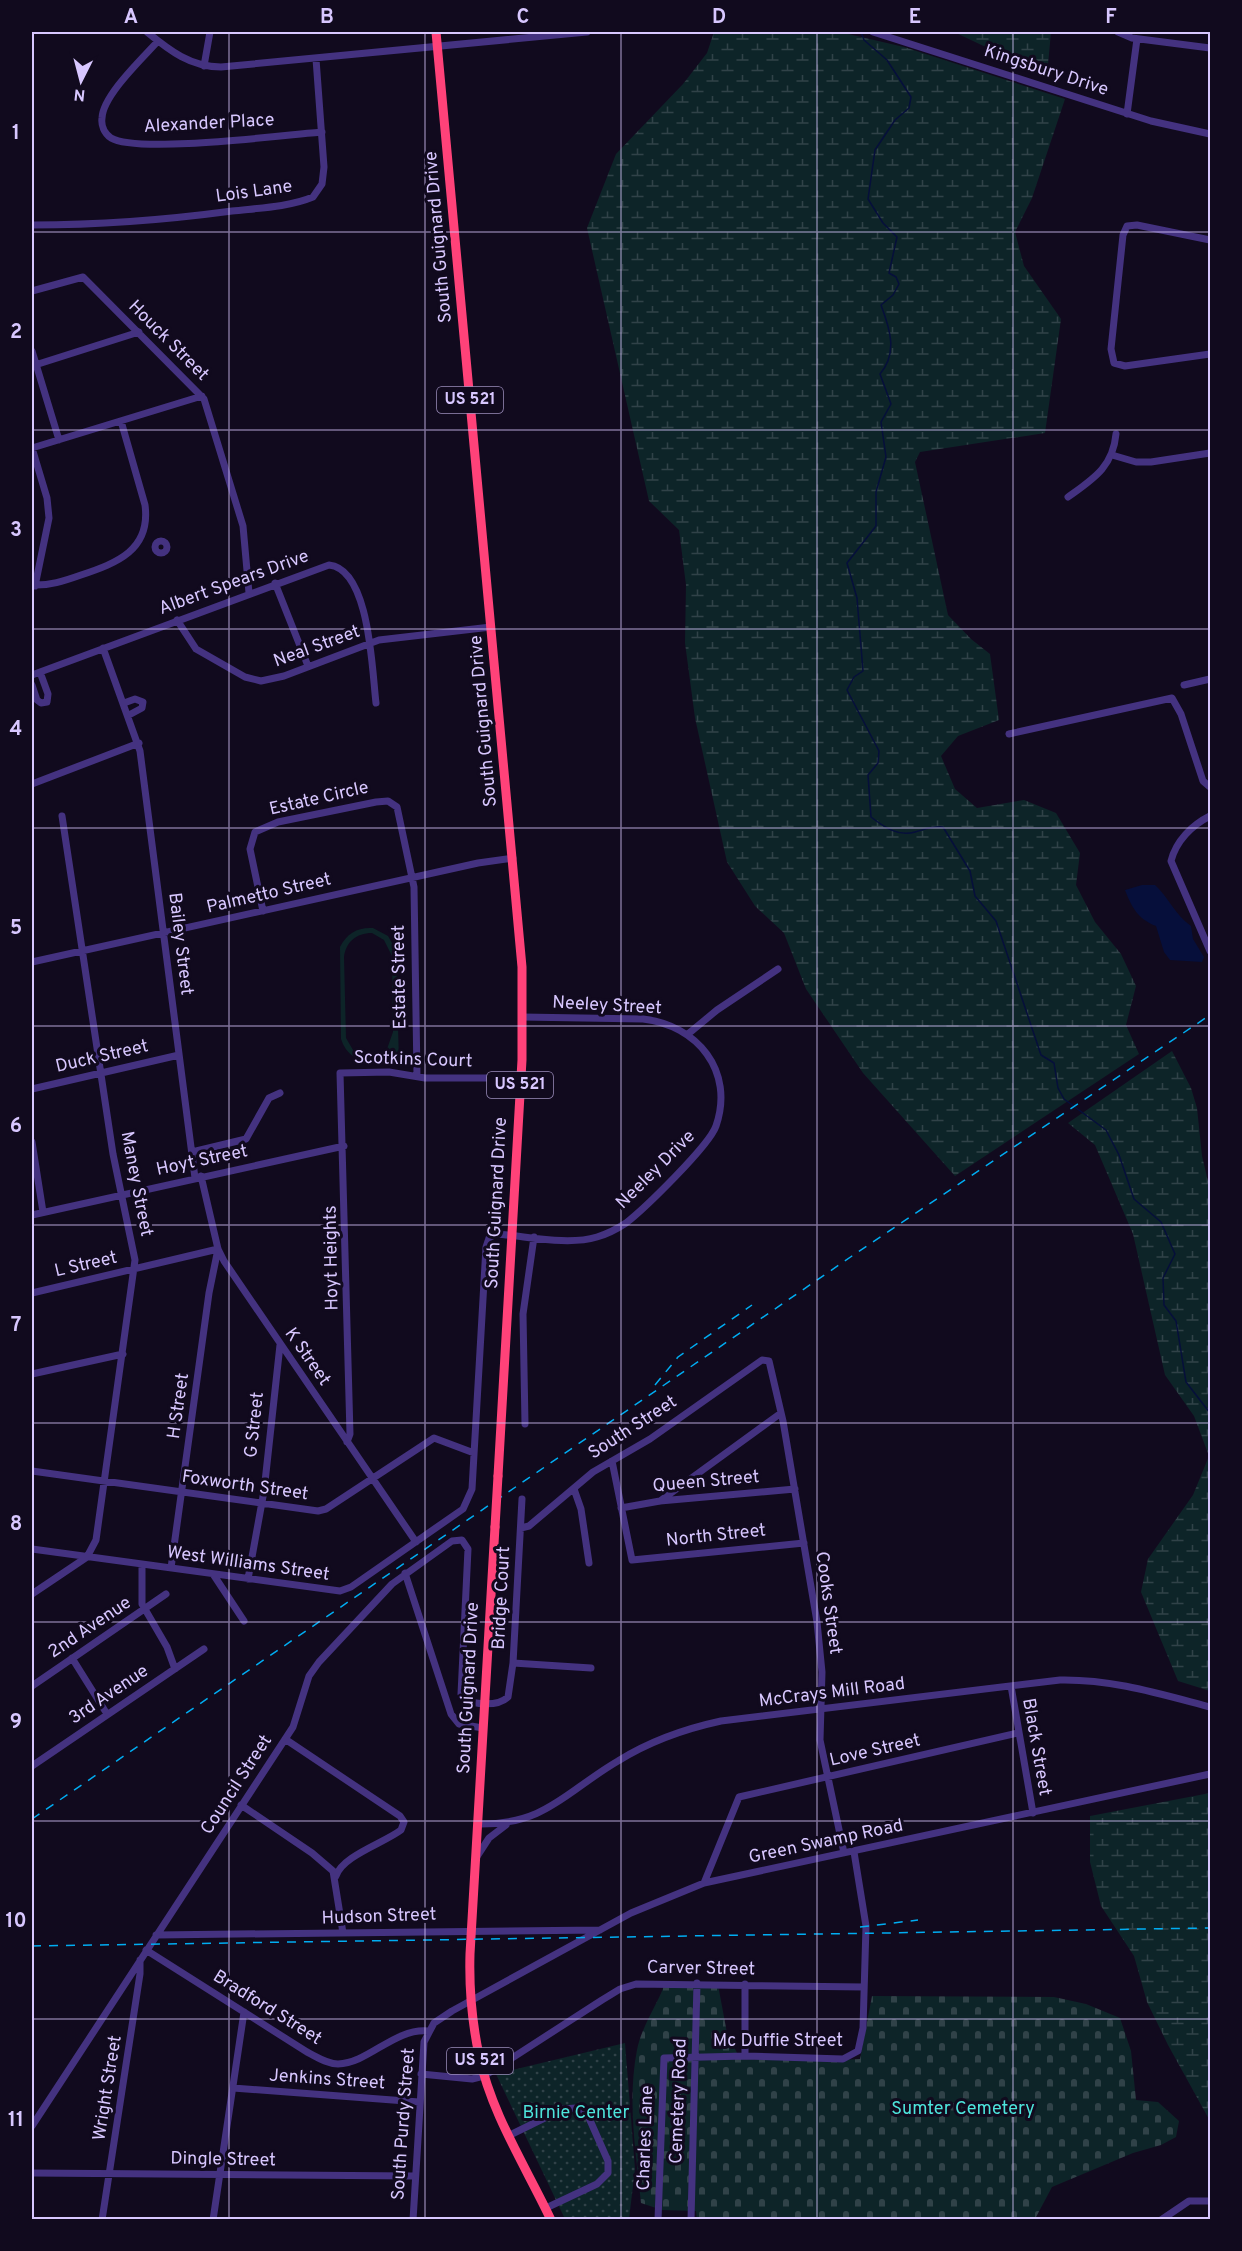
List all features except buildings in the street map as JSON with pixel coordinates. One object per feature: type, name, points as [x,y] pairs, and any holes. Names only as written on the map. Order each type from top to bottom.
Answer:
[{"type":"highway","name":"South Guignard Drive","points":[[436,32],[522,967],[521,1078],[484,1702],[472,1929],[471,2002],[484,2076],[551,2220]]},
{"type":"street","points":[[147,32],[186,60],[204,66],[221,67],[438,47],[555,33],[587,32]]},
{"type":"street","points":[[204,66],[210,32]]},
{"type":"street","name":"Kingsbury Drive","points":[[873,32],[1127,114],[1210,134]]},
{"type":"street","points":[[1118,32],[1137,39],[1210,48]]},
{"type":"street","points":[[1127,114],[1137,39]]},
{"type":"street","name":"Alexander Place","points":[[158,41],[116,90],[103,110],[102,125],[112,138],[132,142],[189,144],[321,132]]},
{"type":"street","name":"Lois Lane","points":[[32,225],[93,225],[174,219],[307,199],[320,190],[324,176],[316,59]]},
{"type":"street","points":[[1210,240],[1137,225],[1127,226],[1123,235],[1111,349],[1114,363],[1125,366],[1210,354]]},
{"type":"street","name":"Houck Street","points":[[32,291],[83,277],[202,396],[243,526],[249,593]]},
{"type":"street","points":[[34,366],[139,332]]},
{"type":"street","points":[[32,351],[34,366],[59,440]]},
{"type":"street","points":[[121,421],[145,505],[146,518],[141,537],[129,552],[112,565],[52,585],[33,586],[49,518],[47,498],[32,448],[202,396]]},
{"type":"street","points":[[1068,497],[1102,471],[1112,455],[1116,434]]},
{"type":"street","points":[[1112,455],[1136,462],[1151,462],[1210,453]]},
{"type":"street","points":[[141,537],[156,544]]},
{"type":"street","name":"Albert Spears Drive","points":[[32,675],[319,567],[339,567],[358,594],[369,644],[376,702]]},
{"type":"street","points":[[275,583],[308,666]]},
{"type":"street","name":"Neal Street","points":[[177,620],[196,649],[249,679],[272,680],[369,644],[406,636],[491,627]]},
{"type":"street","name":"Bailey Street","points":[[103,648],[139,742],[192,1152],[198,1177]]},
{"type":"street","points":[[32,685],[37,700],[41,703],[47,702],[48,694],[40,672]]},
{"type":"street","points":[[1184,685],[1210,679]]},
{"type":"street","points":[[1009,734],[1172,698],[1181,714],[1203,781],[1210,787]]},
{"type":"street","points":[[124,702],[135,699],[142,702],[142,708],[129,715]]},
{"type":"street","points":[[32,784],[139,742]]},
{"type":"street","name":"Estate Circle","points":[[263,911],[251,854],[252,838],[258,830],[278,822],[376,802],[391,802],[398,810],[412,878]]},
{"type":"street","name":"Maney Street","points":[[62,816],[121,1194],[135,1254],[135,1269],[96,1540],[87,1557]]},
{"type":"street","points":[[1210,816],[1194,826],[1177,844],[1171,861],[1210,951]]},
{"type":"street","name":"Palmetto Street","points":[[32,962],[513,858]]},
{"type":"street","name":"Estate Street","points":[[412,878],[417,1076]]},
{"type":"street","points":[[688,1034],[729,1002],[778,969]]},
{"type":"street","name":"Neeley Street","points":[[522,1017],[652,1020],[676,1027],[688,1034]]},
{"type":"street","name":"Neeley Drive","points":[[511,1235],[582,1239],[597,1237],[620,1227],[636,1214],[712,1136],[719,1111],[718,1075],[704,1050],[688,1034]]},
{"type":"street","name":"Duck Street","points":[[32,1089],[180,1055]]},
{"type":"street","name":"Scotkins Court","points":[[340,1073],[388,1072],[417,1076],[521,1078]]},
{"type":"street","name":"Hoyt Heights","points":[[340,1073],[344,1146],[350,1434],[348,1442]]},
{"type":"street","points":[[192,1152],[246,1139],[269,1098],[280,1093]]},
{"type":"street","points":[[32,1142],[43,1212]]},
{"type":"street","name":"Hoyt Street","points":[[32,1215],[344,1146]]},
{"type":"street","name":"K Street","points":[[198,1177],[218,1249],[280,1345],[416,1542]]},
{"type":"street","name":"West Williams Street","points":[[32,1549],[340,1591],[351,1587],[455,1516],[471,1495],[486,1247],[492,1235],[511,1235]]},
{"type":"street","points":[[525,1425],[524,1314],[534,1237]]},
{"type":"street","name":"L Street","points":[[32,1293],[218,1249]]},
{"type":"street","name":"H Street","points":[[171,1568],[209,1293],[218,1249]]},
{"type":"street","name":"G Street","points":[[248,1579],[261,1505],[280,1345]]},
{"type":"street","points":[[32,1374],[123,1354]]},
{"type":"street","name":"Cooks Street","points":[[766,1359],[773,1372],[804,1543],[821,1651],[820,1740],[844,1853]]},
{"type":"street","name":"South Street","points":[[521,1528],[529,1526],[593,1472],[640,1445],[766,1359]]},
{"type":"street","points":[[660,1501],[781,1413]]},
{"type":"street","name":"Foxworth Street","points":[[32,1471],[261,1505],[323,1511],[434,1438],[474,1453]]},
{"type":"street","points":[[612,1461],[621,1508]]},
{"type":"street","points":[[574,1489],[583,1520],[589,1563]]},
{"type":"street","name":"Queen Street","points":[[621,1508],[660,1501],[795,1489]]},
{"type":"street","name":"Bridge Court","points":[[522,1499],[513,1663],[591,1668]]},
{"type":"street","name":"North Street","points":[[621,1508],[632,1560],[804,1543]]},
{"type":"street","name":"Council Street","points":[[32,2126],[295,1723],[311,1671],[405,1573],[452,1541],[462,1540],[468,1549],[460,1691],[468,1701],[484,1702]]},
{"type":"street","points":[[32,1592],[87,1557]]},
{"type":"street","points":[[142,1564],[144,1609],[167,1647],[175,1669]]},
{"type":"street","points":[[405,1573],[451,1714],[459,1724],[483,1728]]},
{"type":"street","points":[[213,1574],[244,1621]]},
{"type":"street","name":"2nd Avenue","points":[[32,1686],[166,1594]]},
{"type":"street","name":"3rd Avenue","points":[[32,1766],[204,1649]]},
{"type":"street","points":[[72,1658],[107,1714]]},
{"type":"street","points":[[484,1702],[498,1703],[508,1697],[513,1663]]},
{"type":"street","name":"McCrays Mill Road","points":[[478,1824],[508,1823],[541,1813],[615,1762],[672,1735],[721,1722],[1060,1680],[1097,1681],[1134,1687],[1210,1707]]},
{"type":"street","name":"Black Street","points":[[1011,1686],[1033,1813]]},
{"type":"street","name":"Love Street","points":[[704,1883],[739,1797],[1018,1733]]},
{"type":"street","points":[[285,1739],[392,1810],[404,1822],[400,1830],[350,1860],[338,1870],[336,1876],[343,1933]]},
{"type":"street","name":"Green Swamp Road","points":[[471,2002],[650,1904],[704,1883],[1210,1774]]},
{"type":"street","points":[[241,1805],[321,1859],[336,1876]]},
{"type":"street","points":[[476,1858],[489,1838],[508,1823]]},
{"type":"street","points":[[854,1852],[866,1926],[864,1987]]},
{"type":"street","name":"Hudson Street","points":[[156,1935],[472,1929],[603,1930]]},
{"type":"street","name":"Bradford Street","points":[[146,1950],[308,2052],[336,2064],[354,2059],[410,2032],[428,2031],[443,2016],[471,2002]]},
{"type":"street","name":"Wright Street","points":[[102,2220],[140,1960]]},
{"type":"street","name":"Carver Street","points":[[484,2076],[620,1989],[641,1983],[864,1987]]},
{"type":"street","name":"Cemetery Road","points":[[691,2220],[697,1983]]},
{"type":"street","points":[[745,2056],[746,1984]]},
{"type":"street","name":"Mc Duffie Street","points":[[664,2058],[745,2056],[843,2059],[855,2053],[862,2037],[864,1987]]},
{"type":"street","points":[[213,2220],[244,2012]]},
{"type":"street","name":"South Purdy Street","points":[[413,2220],[421,2074],[424,2042],[428,2031]]},
{"type":"street","name":"Charles Lane","points":[[658,2220],[664,2058]]},
{"type":"street","points":[[421,2074],[472,2079],[484,2076]]},
{"type":"street","name":"Jenkins Street","points":[[233,2088],[419,2102]]},
{"type":"street","points":[[510,2135],[568,2108],[583,2112],[595,2132],[608,2161],[606,2176],[597,2184],[546,2208]]},
{"type":"street","name":"Dingle Street","points":[[32,2173],[414,2176]]},
{"type":"street","points":[[1161,2220],[1189,2201],[1210,2201]]},
{"type":"green space","points":[[714,32],[844,33],[904,47],[1065,99],[1032,198],[1015,232],[1024,266],[1061,319],[1045,433],[920,452],[915,462],[948,615],[971,639],[990,654],[999,720],[958,736],[941,756],[955,789],[977,808],[1024,800],[1056,813],[1080,853],[1076,885],[1095,922],[1121,954],[1136,986],[1126,1025],[1139,1054],[955,1176],[863,1073],[806,989],[784,933],[755,906],[727,862],[695,718],[685,643],[686,585],[679,530],[649,501],[587,228],[616,154],[683,84],[707,53]]},
{"type":"green space","points":[[954,32],[1051,32],[1047,76]]},
{"type":"green space","points":[[373,928],[388,936],[396,950],[399,1063],[394,1063],[393,1050],[379,1060],[364,1061],[356,1058],[350,1054],[341,1039],[340,947],[350,935]],"holes":[[[372,933],[384,940],[392,956],[393,1032],[387,1049],[370,1057],[353,1050],[346,1038],[344,957],[353,939],[361,935]]]},
{"type":"green space","points":[[1172,1051],[1191,1088],[1197,1108],[1202,1156],[1210,1190],[1210,1691],[1178,1681],[1141,1592],[1148,1559],[1193,1495],[1209,1456],[1194,1416],[1165,1375],[1133,1234],[1095,1145],[1068,1123]]},
{"type":"green space","points":[[1210,1793],[1210,2121],[1147,2002],[1134,1956],[1101,1906],[1090,1862],[1090,1816]]},
{"type":"green space","name":"Sumter Cemetery","points":[[718,1985],[727,2033],[740,2059],[823,2061],[860,2059],[872,1996],[1054,1997],[1086,2004],[1120,2018],[1131,2051],[1136,2100],[1158,2102],[1179,2121],[1176,2137],[1161,2145],[1133,2153],[1052,2187],[1035,2219],[697,2220],[696,2211],[662,2210],[641,2203],[635,2146],[633,2088],[637,2050],[642,2034],[664,1986]]},
{"type":"green space","name":"Birnie Center","points":[[625,2043],[635,2169],[629,2219],[565,2219],[496,2074]]},
{"type":"shaded area","points":[[1142,885],[1155,885],[1191,926],[1193,939],[1204,957],[1202,962],[1170,960],[1164,952],[1156,926],[1136,912],[1125,890]]},
{"type":"waterway","points":[[861,32],[864,40],[887,60],[911,97],[909,108],[895,120],[875,150],[868,199],[883,223],[897,237],[889,273],[896,277],[899,284],[893,295],[881,305],[887,323],[891,349],[886,366],[880,374],[891,404],[881,422],[886,457],[876,492],[876,526],[847,563],[857,598],[863,671],[854,677],[847,690],[879,751],[878,763],[868,775],[871,817],[886,827],[903,833],[943,827],[970,871],[975,896],[996,921],[1041,1055],[1054,1063],[1058,1088],[1064,1099],[1106,1130],[1119,1155],[1134,1199],[1161,1222],[1175,1254],[1163,1278],[1164,1305],[1176,1321],[1186,1382],[1210,1413]]},
{"type":"railway","points":[[32,1819],[852,1256],[1210,1015]]},
{"type":"railway","points":[[655,1385],[678,1357],[752,1305]]},
{"type":"railway","points":[[860,1927],[918,1920]]},
{"type":"railway","points":[[32,1946],[1210,1928]]}]
